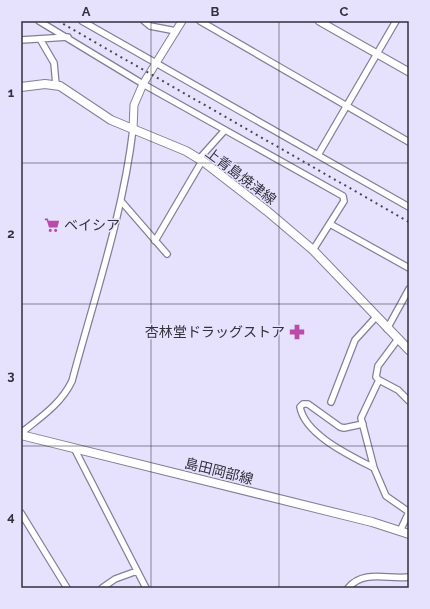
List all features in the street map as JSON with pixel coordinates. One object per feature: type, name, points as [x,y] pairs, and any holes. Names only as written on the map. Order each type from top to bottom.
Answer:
[{"type":"main road","name":"上青島焼津線","points":[[21,87],[45,84],[56,85],[66,89],[101,114],[186,151],[201,160],[313,250],[409,350]]},
{"type":"main road","name":"島田岡部線","points":[[21,434],[357,518],[409,534]]},
{"type":"street","points":[[39,21],[68,37],[143,84],[343,196],[344,201],[313,250]]},
{"type":"street","points":[[82,21],[409,207]]},
{"type":"street","points":[[144,21],[150,26],[176,31]]},
{"type":"street","points":[[21,434],[58,403],[66,394],[72,381],[121,201],[128,167],[133,129],[134,105],[143,84],[157,64],[182,21]]},
{"type":"street","points":[[200,21],[409,142]]},
{"type":"street","points":[[319,21],[409,72]]},
{"type":"street","points":[[318,155],[396,21]]},
{"type":"street","points":[[21,40],[68,37]]},
{"type":"street","points":[[40,39],[54,63],[56,85]]},
{"type":"street","points":[[155,241],[201,160],[225,130]]},
{"type":"street","points":[[121,201],[166,254]]},
{"type":"street","points":[[330,224],[409,268]]},
{"type":"street","points":[[387,328],[409,289]]},
{"type":"street","points":[[331,402],[355,340],[376,317]]},
{"type":"street","points":[[398,339],[378,366],[376,372],[379,380],[398,390],[409,401]]},
{"type":"street","points":[[379,380],[361,418],[374,468],[386,496],[409,512],[400,531]]},
{"type":"street","points":[[363,424],[340,428],[308,404],[303,404],[300,407],[303,416],[313,430],[330,444],[374,468]]},
{"type":"street","points":[[74,448],[146,588]]},
{"type":"street","points":[[21,513],[67,588]]},
{"type":"street","points":[[102,588],[115,579],[137,571]]},
{"type":"street","points":[[348,588],[357,580],[368,576],[396,579],[409,577]]},
{"type":"railway","points":[[58,21],[409,222]]},
{"type":"place","name":"ベイシア","points":[[52,225]]},
{"type":"place","name":"杏林堂ドラッグストア","points":[[297,332]]}]
